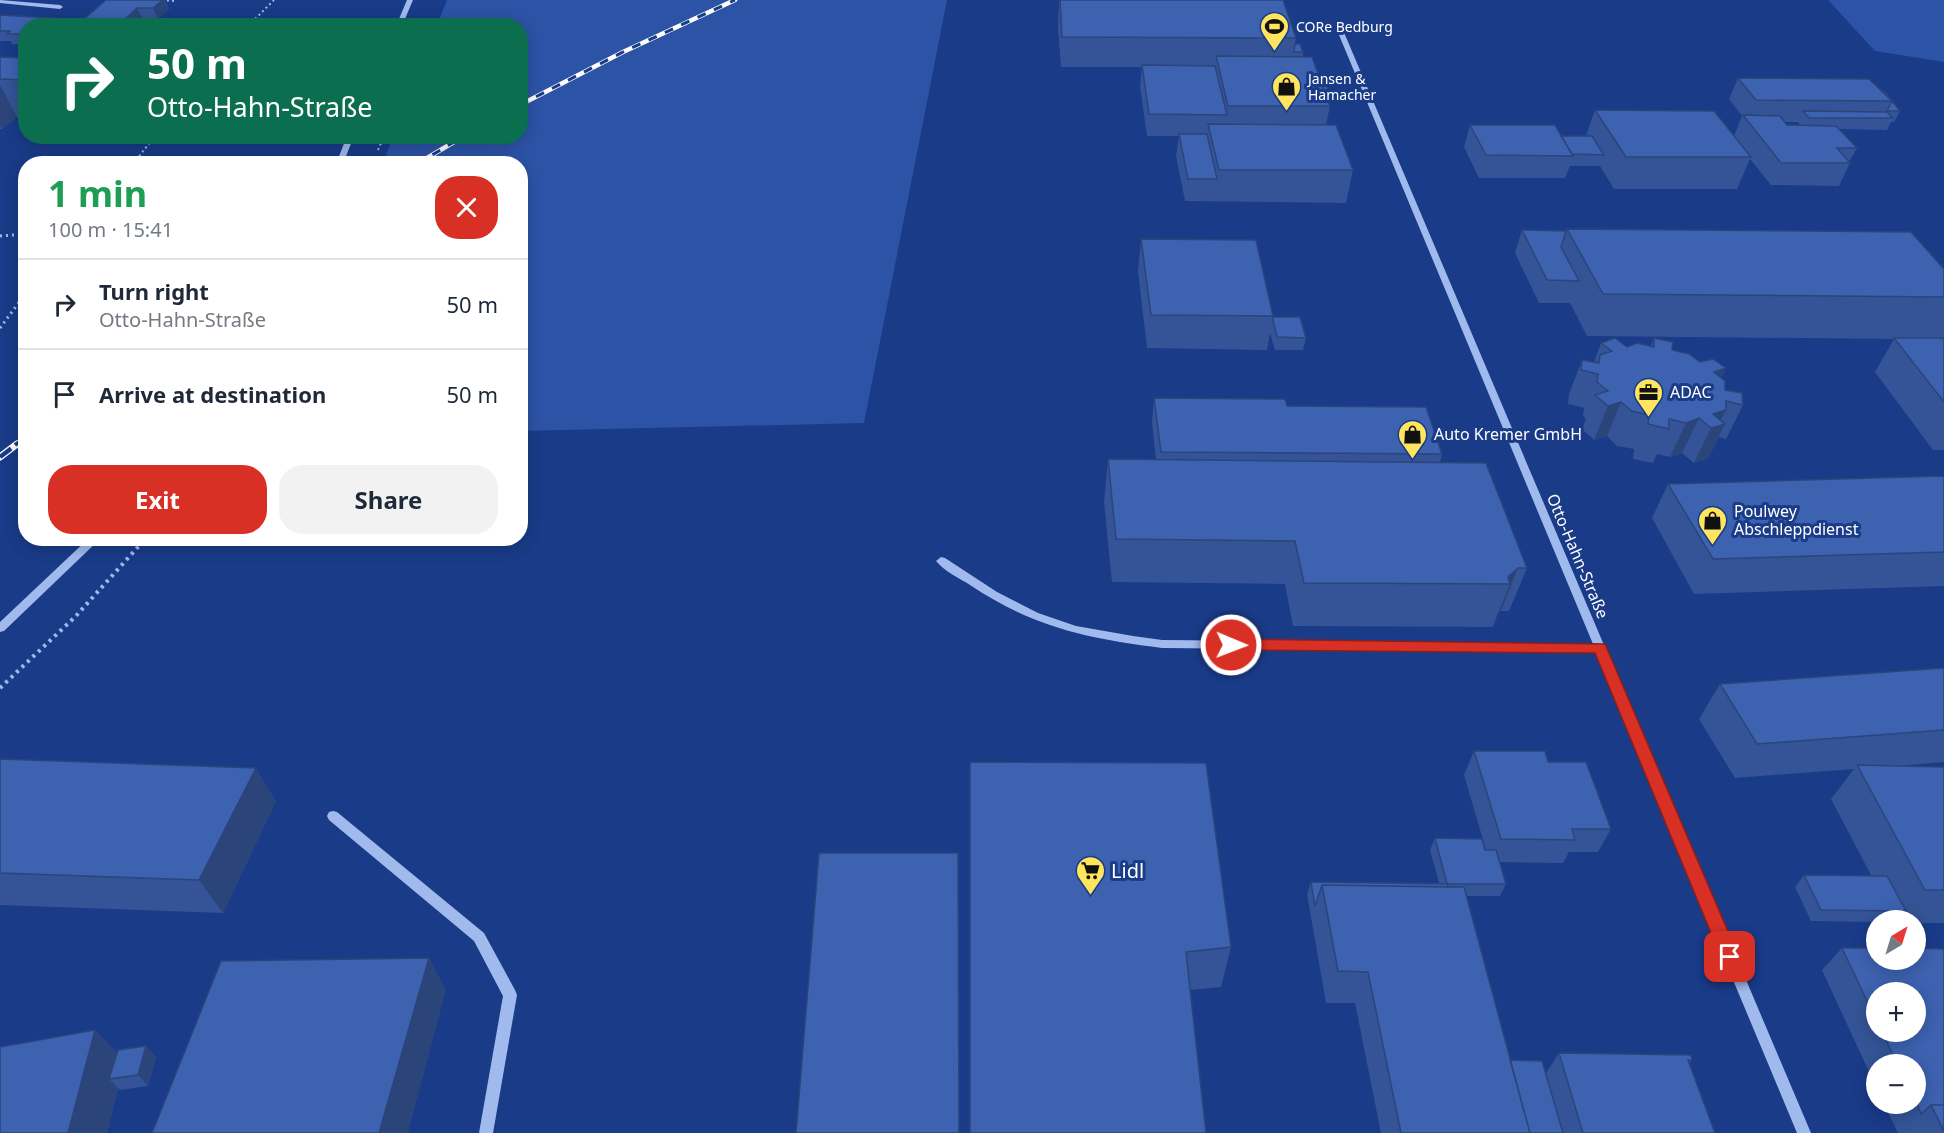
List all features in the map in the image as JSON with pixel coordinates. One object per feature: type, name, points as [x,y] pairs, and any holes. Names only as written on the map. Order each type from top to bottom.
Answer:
[{"type":"street","points":[[402,18],[410,0]]},
{"type":"street","points":[[0,1],[60,6]]},
{"type":"street","name":"Otto-Hahn-Straße","points":[[1337,23],[1804,1133]]},
{"type":"street","points":[[0,628],[87,546]]},
{"type":"street","points":[[941,561],[990,595],[1049,622],[1129,640],[1162,644],[1600,648]]},
{"type":"street","points":[[333,816],[479,937],[510,994],[486,1133]]},
{"type":"path","points":[[158,0],[174,1]]},
{"type":"path","points":[[256,18],[274,0]]},
{"type":"path","points":[[139,156],[149,144]]},
{"type":"path","points":[[0,236],[18,235]]},
{"type":"path","points":[[0,328],[18,304]]},
{"type":"path","points":[[0,688],[76,616],[139,546]]},
{"type":"shaded area","points":[[447,0],[947,0],[864,423],[528,431],[528,156],[386,156],[390,144],[528,144],[528,18],[440,18]]},
{"type":"shaded area","points":[[1828,0],[1944,0],[1944,62],[1875,51]]},
{"type":"building","points":[[106,0],[163,0],[153,8],[137,8],[126,18],[85,18]]},
{"type":"building","points":[[1060,0],[1283,0],[1296,38],[1062,37]]},
{"type":"building","points":[[0,15],[51,18],[18,18],[18,34],[7,34],[10,31],[0,31]]},
{"type":"building","points":[[1295,44],[1300,44],[1303,52],[1294,52]]},
{"type":"building","points":[[1216,56],[1312,57],[1330,106],[1228,106]]},
{"type":"building","points":[[0,57],[18,58],[18,80],[0,79]]},
{"type":"building","points":[[1142,65],[1215,66],[1227,115],[1149,114]]},
{"type":"building","points":[[1319,77],[1326,82],[1328,91],[1324,91]]},
{"type":"building","points":[[1738,78],[1869,79],[1892,101],[1756,100]]},
{"type":"building","points":[[1892,101],[1900,111],[1887,111]]},
{"type":"building","points":[[1595,110],[1714,111],[1751,157],[1626,157]]},
{"type":"building","points":[[1803,111],[1887,112],[1893,118],[1809,118]]},
{"type":"building","points":[[1743,115],[1780,116],[1787,125],[1836,126],[1857,148],[1837,148],[1850,163],[1781,163]]},
{"type":"building","points":[[1208,124],[1336,125],[1353,170],[1219,170]]},
{"type":"building","points":[[1470,125],[1555,125],[1573,156],[1486,155]]},
{"type":"building","points":[[1179,134],[1207,134],[1217,179],[1188,179]]},
{"type":"building","points":[[1561,136],[1592,136],[1604,155],[1572,154]]},
{"type":"building","points":[[1567,229],[1911,232],[1944,269],[1944,297],[1603,294]]},
{"type":"building","points":[[1522,230],[1566,231],[1561,247],[1579,281],[1547,280]]},
{"type":"building","points":[[1141,239],[1256,240],[1273,316],[1151,315]]},
{"type":"building","points":[[1273,317],[1300,317],[1306,338],[1277,337]]},
{"type":"building","points":[[1615,338],[1627,347],[1637,343],[1654,347],[1654,338],[1673,342],[1672,350],[1689,354],[1700,362],[1713,359],[1726,368],[1714,372],[1725,381],[1725,390],[1742,393],[1743,405],[1726,401],[1726,410],[1713,414],[1725,424],[1711,428],[1699,418],[1686,423],[1669,419],[1669,429],[1648,424],[1649,415],[1632,411],[1621,402],[1608,406],[1595,395],[1608,391],[1597,382],[1598,374],[1581,370],[1582,360],[1599,363],[1600,355],[1612,351],[1601,343]]},
{"type":"building","points":[[1894,338],[1944,338],[1944,402]]},
{"type":"building","points":[[1154,398],[1285,399],[1287,406],[1426,407],[1442,454],[1161,452]]},
{"type":"building","points":[[1108,459],[1486,463],[1527,568],[1518,568],[1508,577],[1510,584],[1304,583],[1295,541],[1116,539]]},
{"type":"building","points":[[1943,476],[1944,552],[1713,559],[1668,484]]},
{"type":"building","points":[[1944,668],[1944,730],[1757,744],[1720,684]]},
{"type":"building","points":[[1474,751],[1545,751],[1548,762],[1586,762],[1611,829],[1572,829],[1575,840],[1501,839]]},
{"type":"building","points":[[0,759],[256,768],[199,880],[0,873]]},
{"type":"building","name":"Lidl","points":[[970,762],[1206,763],[1231,947],[1186,952],[1206,1133],[970,1133]]},
{"type":"building","points":[[1857,765],[1944,767],[1944,890],[1925,890]]},
{"type":"building","points":[[1435,838],[1482,839],[1485,850],[1496,850],[1506,884],[1447,884]]},
{"type":"building","points":[[819,853],[958,853],[959,1133],[796,1133]]},
{"type":"building","points":[[1804,875],[1887,876],[1905,910],[1866,911],[1821,910]]},
{"type":"building","points":[[1311,882],[1447,884],[1448,887],[1322,885],[1315,906]]},
{"type":"building","points":[[1322,885],[1464,887],[1530,1133],[1401,1133],[1368,972],[1338,971]]},
{"type":"building","points":[[1842,948],[1866,948],[1866,970],[1926,970],[1926,948],[1944,949],[1944,1105],[1931,1105],[1926,1110],[1926,1054],[1893,1054],[1887,1042],[1926,1042],[1926,982],[1866,982],[1866,999]]},
{"type":"building","points":[[429,958],[379,1133],[152,1133],[221,961]]},
{"type":"building","points":[[95,1030],[68,1133],[0,1133],[0,1047]]},
{"type":"building","points":[[146,1046],[138,1075],[109,1079],[118,1050]]},
{"type":"building","points":[[1559,1053],[1691,1055],[1692,1060],[1688,1060],[1715,1133],[1583,1133]]},
{"type":"building","points":[[1510,1060],[1542,1061],[1563,1133],[1530,1133]]},
{"type":"building","points":[[1931,1105],[1944,1105],[1944,1131]]},
{"type":"railway","points":[[528,101],[623,52],[735,0]]},
{"type":"railway","points":[[430,156],[451,144]]},
{"type":"railway","points":[[0,457],[17,444]]},
{"type":"place","name":"CORe Bedburg","points":[[1275,52]]},
{"type":"place","name":"Jansen & Hamacher","points":[[1287,112]]},
{"type":"place","name":"ADAC","points":[[1649,418]]},
{"type":"place","name":"Auto Kremer GmbH","points":[[1413,460]]},
{"type":"place","name":"Poulwey Abschleppdienst","points":[[1713,546]]},
{"type":"place","name":"Lidl","points":[[1090,896]]},
{"type":"route","points":[[1231,645],[1600,648],[1730,957]]}]
